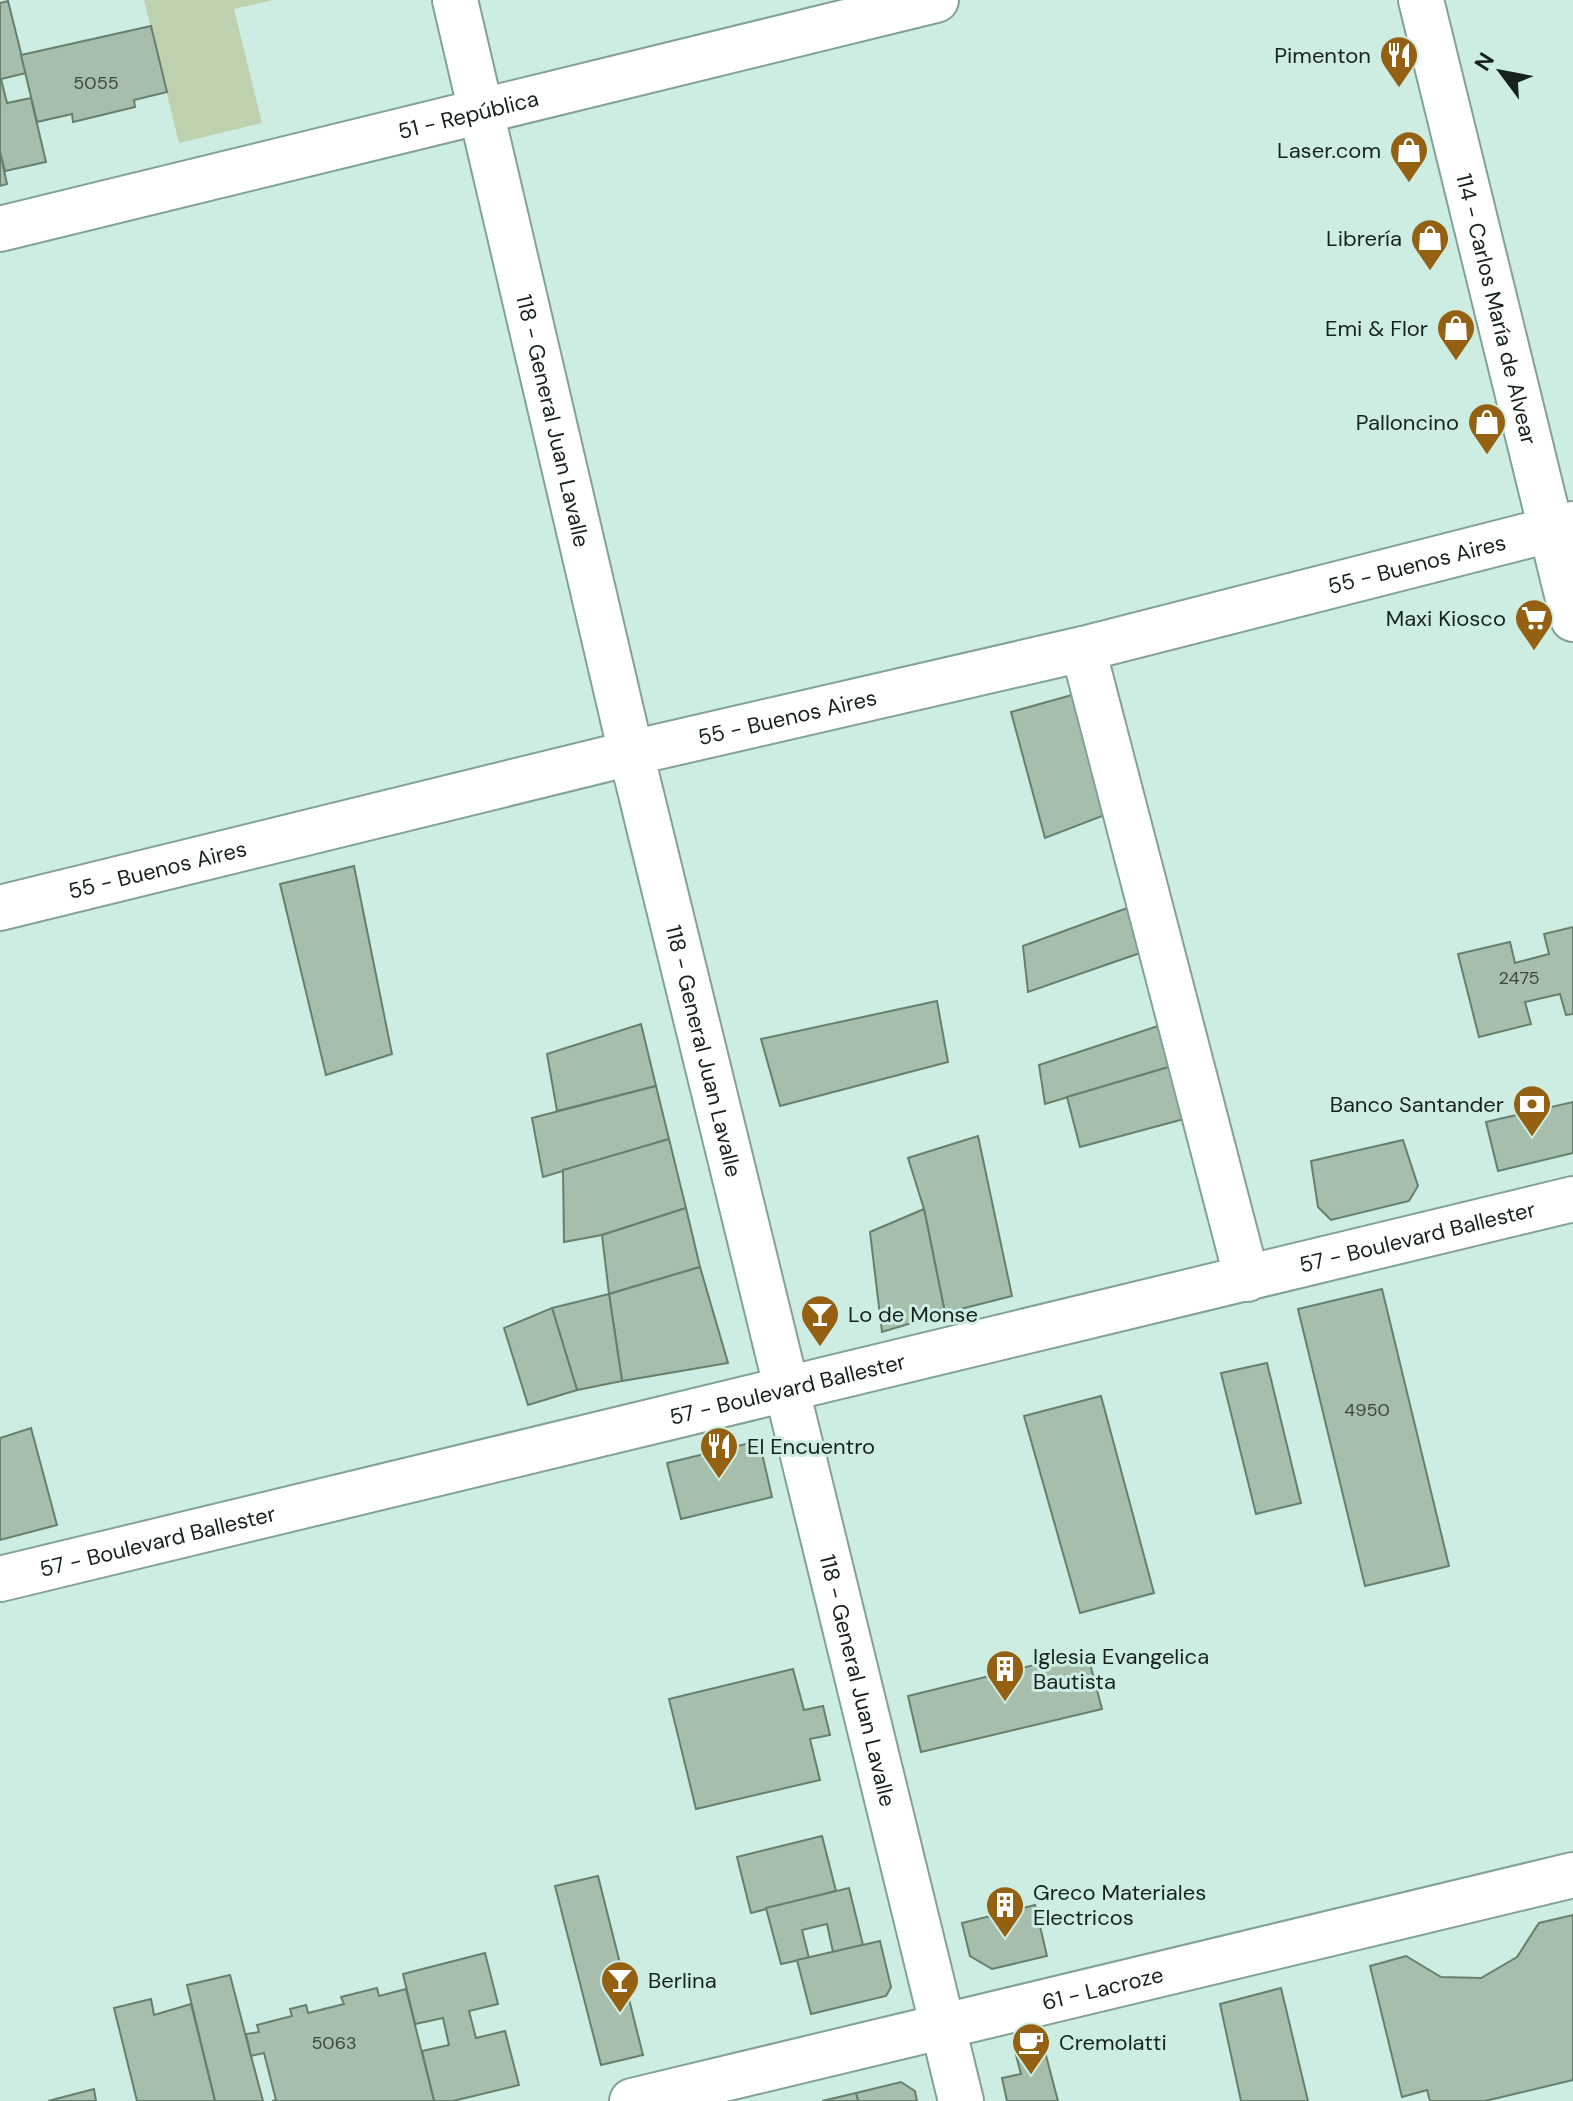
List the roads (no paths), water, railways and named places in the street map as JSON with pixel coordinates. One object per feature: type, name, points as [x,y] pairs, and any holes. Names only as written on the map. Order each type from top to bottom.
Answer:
[{"type":"street","name":"118 - General Juan Lavalle","points":[[455,0],[631,753],[961,2101]]},
{"type":"street","name":"51 - República","points":[[0,229],[936,0]]},
{"type":"street","name":"114 - Carlos María de Alvear","points":[[1421,0],[1562,526],[1573,619]]},
{"type":"street","name":"55 - Buenos Aires","points":[[0,908],[631,753],[1083,649],[1562,526]]},
{"type":"street","points":[[1083,649],[1247,1279]]},
{"type":"street","name":"57 - Boulevard Ballester","points":[[0,1579],[1573,1199]]},
{"type":"street","name":"61 - Lacroze","points":[[632,2101],[1573,1875]]},
{"type":"place","name":"Pimenton","points":[[1399,89]]},
{"type":"place","name":"Laser.com","points":[[1409,184]]},
{"type":"place","name":"Librería","points":[[1430,272]]},
{"type":"place","name":"Emi & Flor","points":[[1456,362]]},
{"type":"place","name":"Palloncino","points":[[1487,456]]},
{"type":"place","name":"Maxi Kiosco","points":[[1534,652]]},
{"type":"place","name":"Banco Santander","points":[[1532,1138]]},
{"type":"place","name":"Lo de Monse","points":[[820,1348]]},
{"type":"place","name":"El Encuentro","points":[[719,1480]]},
{"type":"place","name":"Iglesia Evangelica Bautista","points":[[1005,1703]]},
{"type":"place","name":"Greco Materiales Electricos","points":[[1005,1939]]},
{"type":"place","name":"Berlina","points":[[620,2014]]},
{"type":"place","name":"Cremolatti","points":[[1031,2076]]}]
